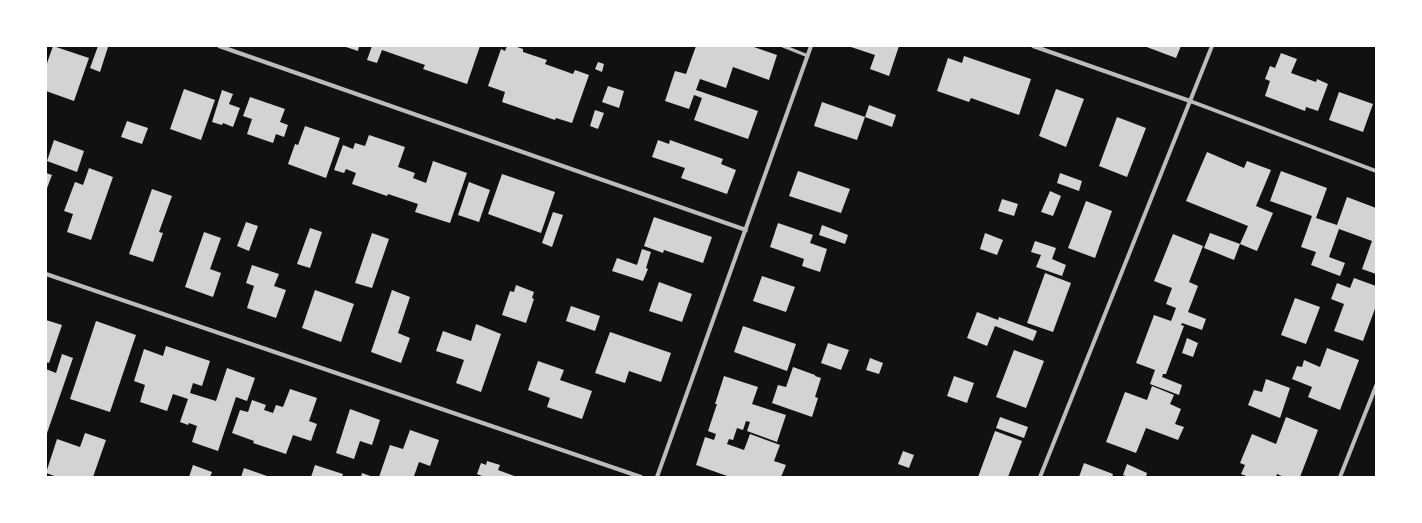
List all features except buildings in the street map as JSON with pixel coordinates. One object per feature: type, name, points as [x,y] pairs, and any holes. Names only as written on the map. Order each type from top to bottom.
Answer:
[{"type":"street","points":[[219,46],[746,230]]},
{"type":"street","points":[[657,477],[811,46]]},
{"type":"street","points":[[1033,46],[1376,171]]},
{"type":"street","points":[[1040,477],[1212,46]]},
{"type":"street","points":[[46,274],[641,477]]},
{"type":"street","points":[[1340,477],[1376,386]]},
{"type":"lane","points":[[783,46],[808,56]]}]
